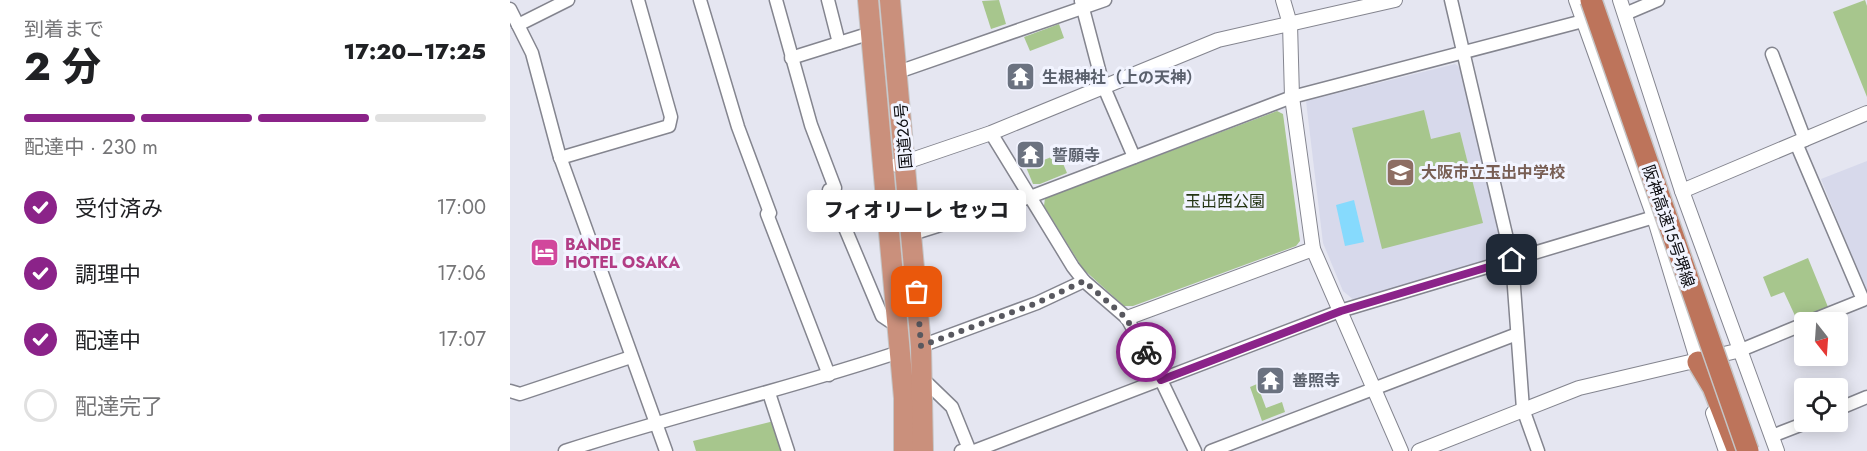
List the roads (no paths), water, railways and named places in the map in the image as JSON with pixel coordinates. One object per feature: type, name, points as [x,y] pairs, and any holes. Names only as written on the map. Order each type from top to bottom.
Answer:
[{"type":"highway","name":"国道26号","points":[[868,0],[904,398],[904,451]]},
{"type":"highway","name":"国道26号","points":[[890,0],[924,380],[923,451]]},
{"type":"highway","name":"阪神高速15号堺線","points":[[1591,0],[1748,451]]},
{"type":"highway","name":"阪神高速15号堺線","points":[[1606,0],[1767,444]]},
{"type":"highway","points":[[1698,362],[1713,387],[1738,451]]},
{"type":"street","points":[[516,28],[568,0]]},
{"type":"street","points":[[560,158],[669,126],[671,117],[638,0]]},
{"type":"street","points":[[700,0],[738,127],[829,375]]},
{"type":"street","points":[[776,0],[791,58],[832,189],[882,316],[897,326]]},
{"type":"street","points":[[828,0],[838,43]]},
{"type":"street","points":[[898,72],[1082,4],[1105,0]]},
{"type":"street","points":[[1283,0],[1290,24],[1292,97],[1312,249],[1401,451]]},
{"type":"street","points":[[884,169],[991,133],[1103,85],[1218,40],[1395,0]]},
{"type":"street","points":[[1451,0],[1512,260],[1523,409],[1538,451]]},
{"type":"street","points":[[1576,0],[1654,217],[1726,451]]},
{"type":"street","points":[[1658,0],[1622,7],[1682,190],[1742,350],[1767,444],[1777,451]]},
{"type":"street","points":[[1082,4],[1103,85],[1134,157]]},
{"type":"street","points":[[510,9],[516,28],[532,53],[560,158],[666,451]]},
{"type":"street","points":[[912,234],[1030,196],[1292,97],[1464,54],[1583,21]]},
{"type":"street","points":[[791,58],[872,33]]},
{"type":"street","points":[[1772,54],[1801,141],[1863,300],[1833,312]]},
{"type":"street","points":[[1682,190],[1867,113]]},
{"type":"street","points":[[991,133],[1084,281],[1126,318],[1161,380],[1195,451]]},
{"type":"street","points":[[924,380],[952,407],[969,450],[1341,311],[1654,217]]},
{"type":"street","points":[[1126,318],[1312,249]]},
{"type":"street","points":[[921,346],[1037,303],[1084,281]]},
{"type":"street","points":[[1419,451],[1523,409],[1594,384],[1698,362],[1742,350],[1794,328]]},
{"type":"street","points":[[1211,451],[1517,334]]},
{"type":"street","points":[[565,451],[655,421],[769,393],[899,352]]},
{"type":"street","points":[[510,391],[520,394],[631,357]]},
{"type":"street","points":[[769,393],[788,451]]},
{"type":"street","points":[[1848,405],[1867,397]]},
{"type":"street","points":[[1767,444],[1794,430]]},
{"type":"water","points":[[1354,200],[1364,242],[1345,246],[1336,205]]},
{"type":"place","name":"生根神社（上の天神）","points":[[1021,77]]},
{"type":"place","name":"誓願寺","points":[[1031,155]]},
{"type":"place","name":"大阪市立玉出中学校","points":[[1400,172]]},
{"type":"place","name":"BANDE HOTEL OSAKA","points":[[544,253]]},
{"type":"place","name":"フィオリーレ セッコ","points":[[917,292]]},
{"type":"place","name":"善照寺","points":[[1271,380]]},
{"type":"park label","name":"玉出西公園","points":[[1225,201]]}]
